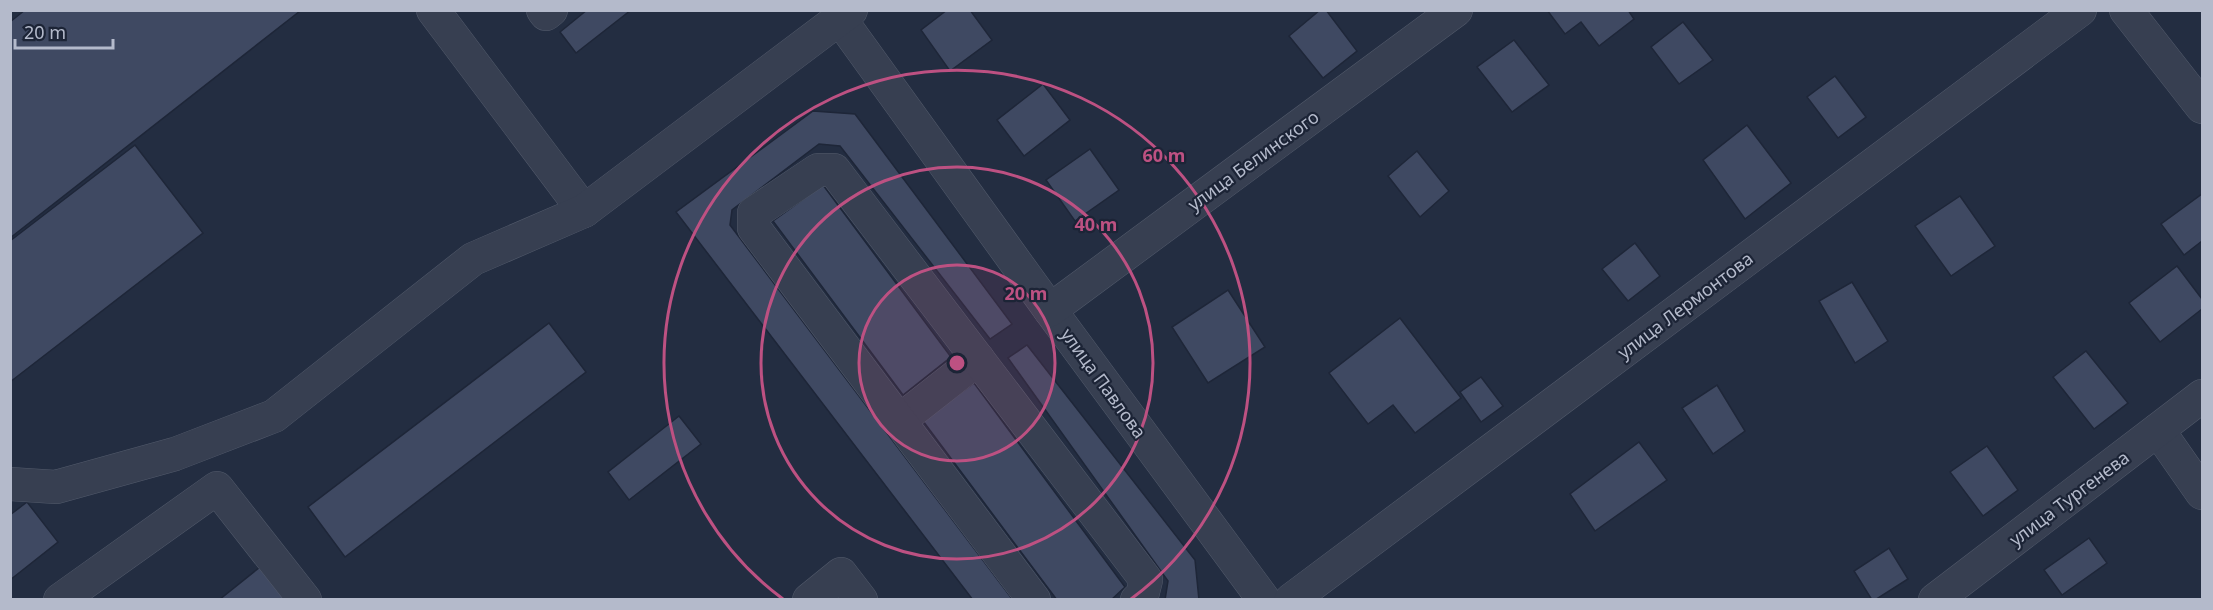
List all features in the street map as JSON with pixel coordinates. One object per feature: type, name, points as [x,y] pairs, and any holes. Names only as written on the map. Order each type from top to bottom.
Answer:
[{"type":"street","points":[[433,10],[584,211]]},
{"type":"street","points":[[543,10],[546,14],[551,10]]},
{"type":"street","name":"улица Белинского","points":[[1050,310],[1456,10]]},
{"type":"street","name":"улица Лермонтова","points":[[1291,600],[2080,10]]},
{"type":"street","points":[[2126,10],[2202,107]]},
{"type":"street","points":[[10,484],[56,487],[175,454],[274,416],[472,259],[584,211],[831,18]]},
{"type":"street","name":"улица Павлова","points":[[831,18],[1264,600]]},
{"type":"street","points":[[1034,600],[754,228],[754,213],[818,170],[834,170],[1146,580],[1142,596],[1137,600]]},
{"type":"street","points":[[899,421],[978,359]]},
{"type":"street","name":"улица Тургенева","points":[[1935,600],[2202,396]]},
{"type":"street","points":[[2158,430],[2202,493]]},
{"type":"street","points":[[60,600],[217,488],[305,600]]},
{"type":"street","points":[[809,600],[841,574],[861,600]]},
{"type":"building","points":[[25,10],[300,11],[10,238],[10,22]]},
{"type":"building","points":[[587,10],[631,10],[576,53],[560,32]]},
{"type":"building","points":[[947,10],[970,10],[992,40],[950,71],[921,30]]},
{"type":"building","points":[[1320,10],[1326,10],[1357,51],[1323,78],[1289,36]]},
{"type":"building","points":[[1547,10],[1628,10],[1634,19],[1599,46],[1581,22],[1565,34]]},
{"type":"building","points":[[1683,22],[1713,60],[1679,84],[1651,47]]},
{"type":"building","points":[[1514,40],[1549,85],[1512,112],[1477,67]]},
{"type":"building","points":[[1835,76],[1866,117],[1838,138],[1807,97]]},
{"type":"building","points":[[1043,84],[1070,120],[1024,156],[997,120]]},
{"type":"building","points":[[813,111],[855,114],[1012,324],[990,339],[840,146],[819,144],[732,210],[730,225],[1013,600],[973,600],[676,212]]},
{"type":"building","points":[[1747,125],[1791,183],[1745,219],[1703,160]]},
{"type":"building","points":[[135,145],[203,233],[10,382],[10,241]]},
{"type":"building","points":[[1090,149],[1119,190],[1075,221],[1046,180]]},
{"type":"building","points":[[1417,151],[1449,191],[1420,217],[1388,176]]},
{"type":"building","points":[[823,185],[951,357],[903,395],[773,221]]},
{"type":"building","points":[[2202,194],[2202,241],[2184,255],[2161,224]]},
{"type":"building","points":[[1960,196],[1995,246],[1951,276],[1915,226]]},
{"type":"building","points":[[1635,243],[1660,276],[1628,301],[1602,269]]},
{"type":"building","points":[[2177,266],[2202,299],[2202,309],[2160,342],[2129,303]]},
{"type":"building","points":[[1852,282],[1888,341],[1855,363],[1819,301]]},
{"type":"building","points":[[1228,290],[1265,347],[1208,383],[1172,327]]},
{"type":"building","points":[[1400,318],[1461,398],[1415,433],[1393,405],[1368,424],[1329,373]]},
{"type":"building","points":[[549,323],[586,372],[345,557],[308,507]]},
{"type":"building","points":[[1027,345],[1195,560],[1199,600],[1165,600],[1168,581],[1008,358]]},
{"type":"building","points":[[2086,351],[2128,403],[2094,429],[2053,377]]},
{"type":"building","points":[[1481,377],[1503,406],[1481,422],[1460,392]]},
{"type":"building","points":[[974,383],[1125,587],[1111,600],[1057,600],[923,421]]},
{"type":"building","points":[[1717,385],[1745,431],[1713,454],[1682,408]]},
{"type":"building","points":[[679,416],[701,444],[629,500],[608,472]]},
{"type":"building","points":[[1639,442],[1667,480],[1595,531],[1570,494]]},
{"type":"building","points":[[1987,446],[2018,490],[1983,516],[1950,472]]},
{"type":"building","points":[[27,502],[58,542],[10,580],[10,515]]},
{"type":"building","points":[[2089,538],[2107,563],[2062,595],[2044,570]]},
{"type":"building","points":[[1889,548],[1908,579],[1872,600],[1854,571]]},
{"type":"building","points":[[265,563],[293,600],[219,600]]}]
